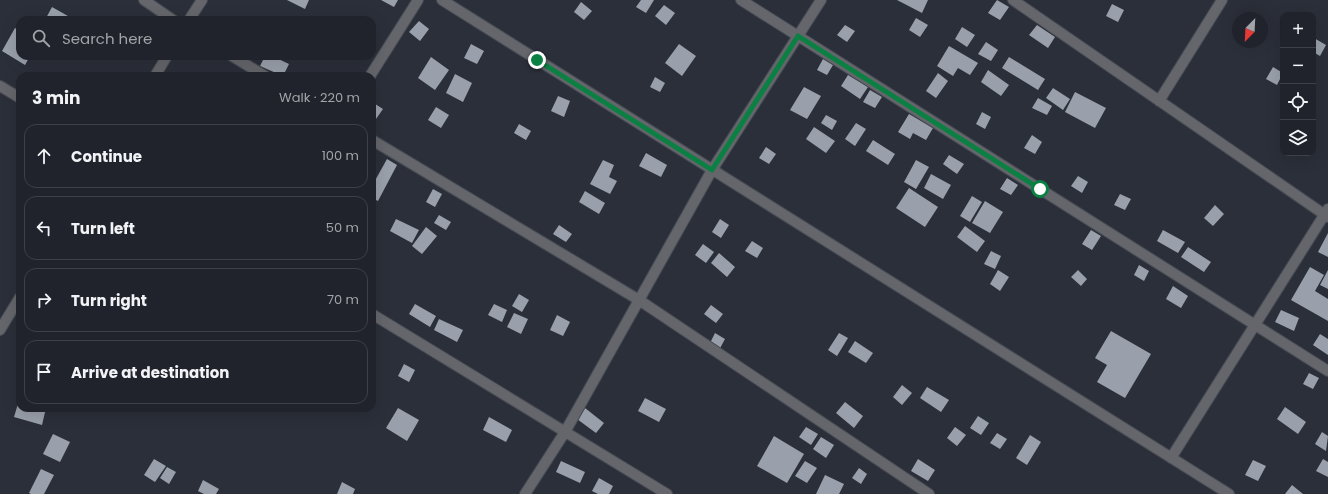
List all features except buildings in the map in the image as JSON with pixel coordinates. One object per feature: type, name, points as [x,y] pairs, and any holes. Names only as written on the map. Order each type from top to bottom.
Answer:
[{"type":"street","points":[[144,0],[167,16]]},
{"type":"street","points":[[192,16],[202,0]]},
{"type":"street","points":[[373,72],[418,0]]},
{"type":"street","points":[[442,0],[1229,494]]},
{"type":"street","points":[[741,0],[1255,324],[1328,372]]},
{"type":"street","points":[[525,494],[565,432],[712,170],[821,0]]},
{"type":"street","points":[[1012,0],[1159,101],[1327,213],[1171,458]]},
{"type":"street","points":[[1159,101],[1222,0]]},
{"type":"street","points":[[157,72],[165,60]]},
{"type":"street","points":[[239,60],[258,72]]},
{"type":"street","points":[[0,86],[16,96]]},
{"type":"street","points":[[376,142],[639,300],[929,494]]},
{"type":"street","points":[[0,330],[16,304]]},
{"type":"street","points":[[376,316],[667,494]]},
{"type":"route","points":[[537,60],[712,170],[798,36],[1040,189]]}]
